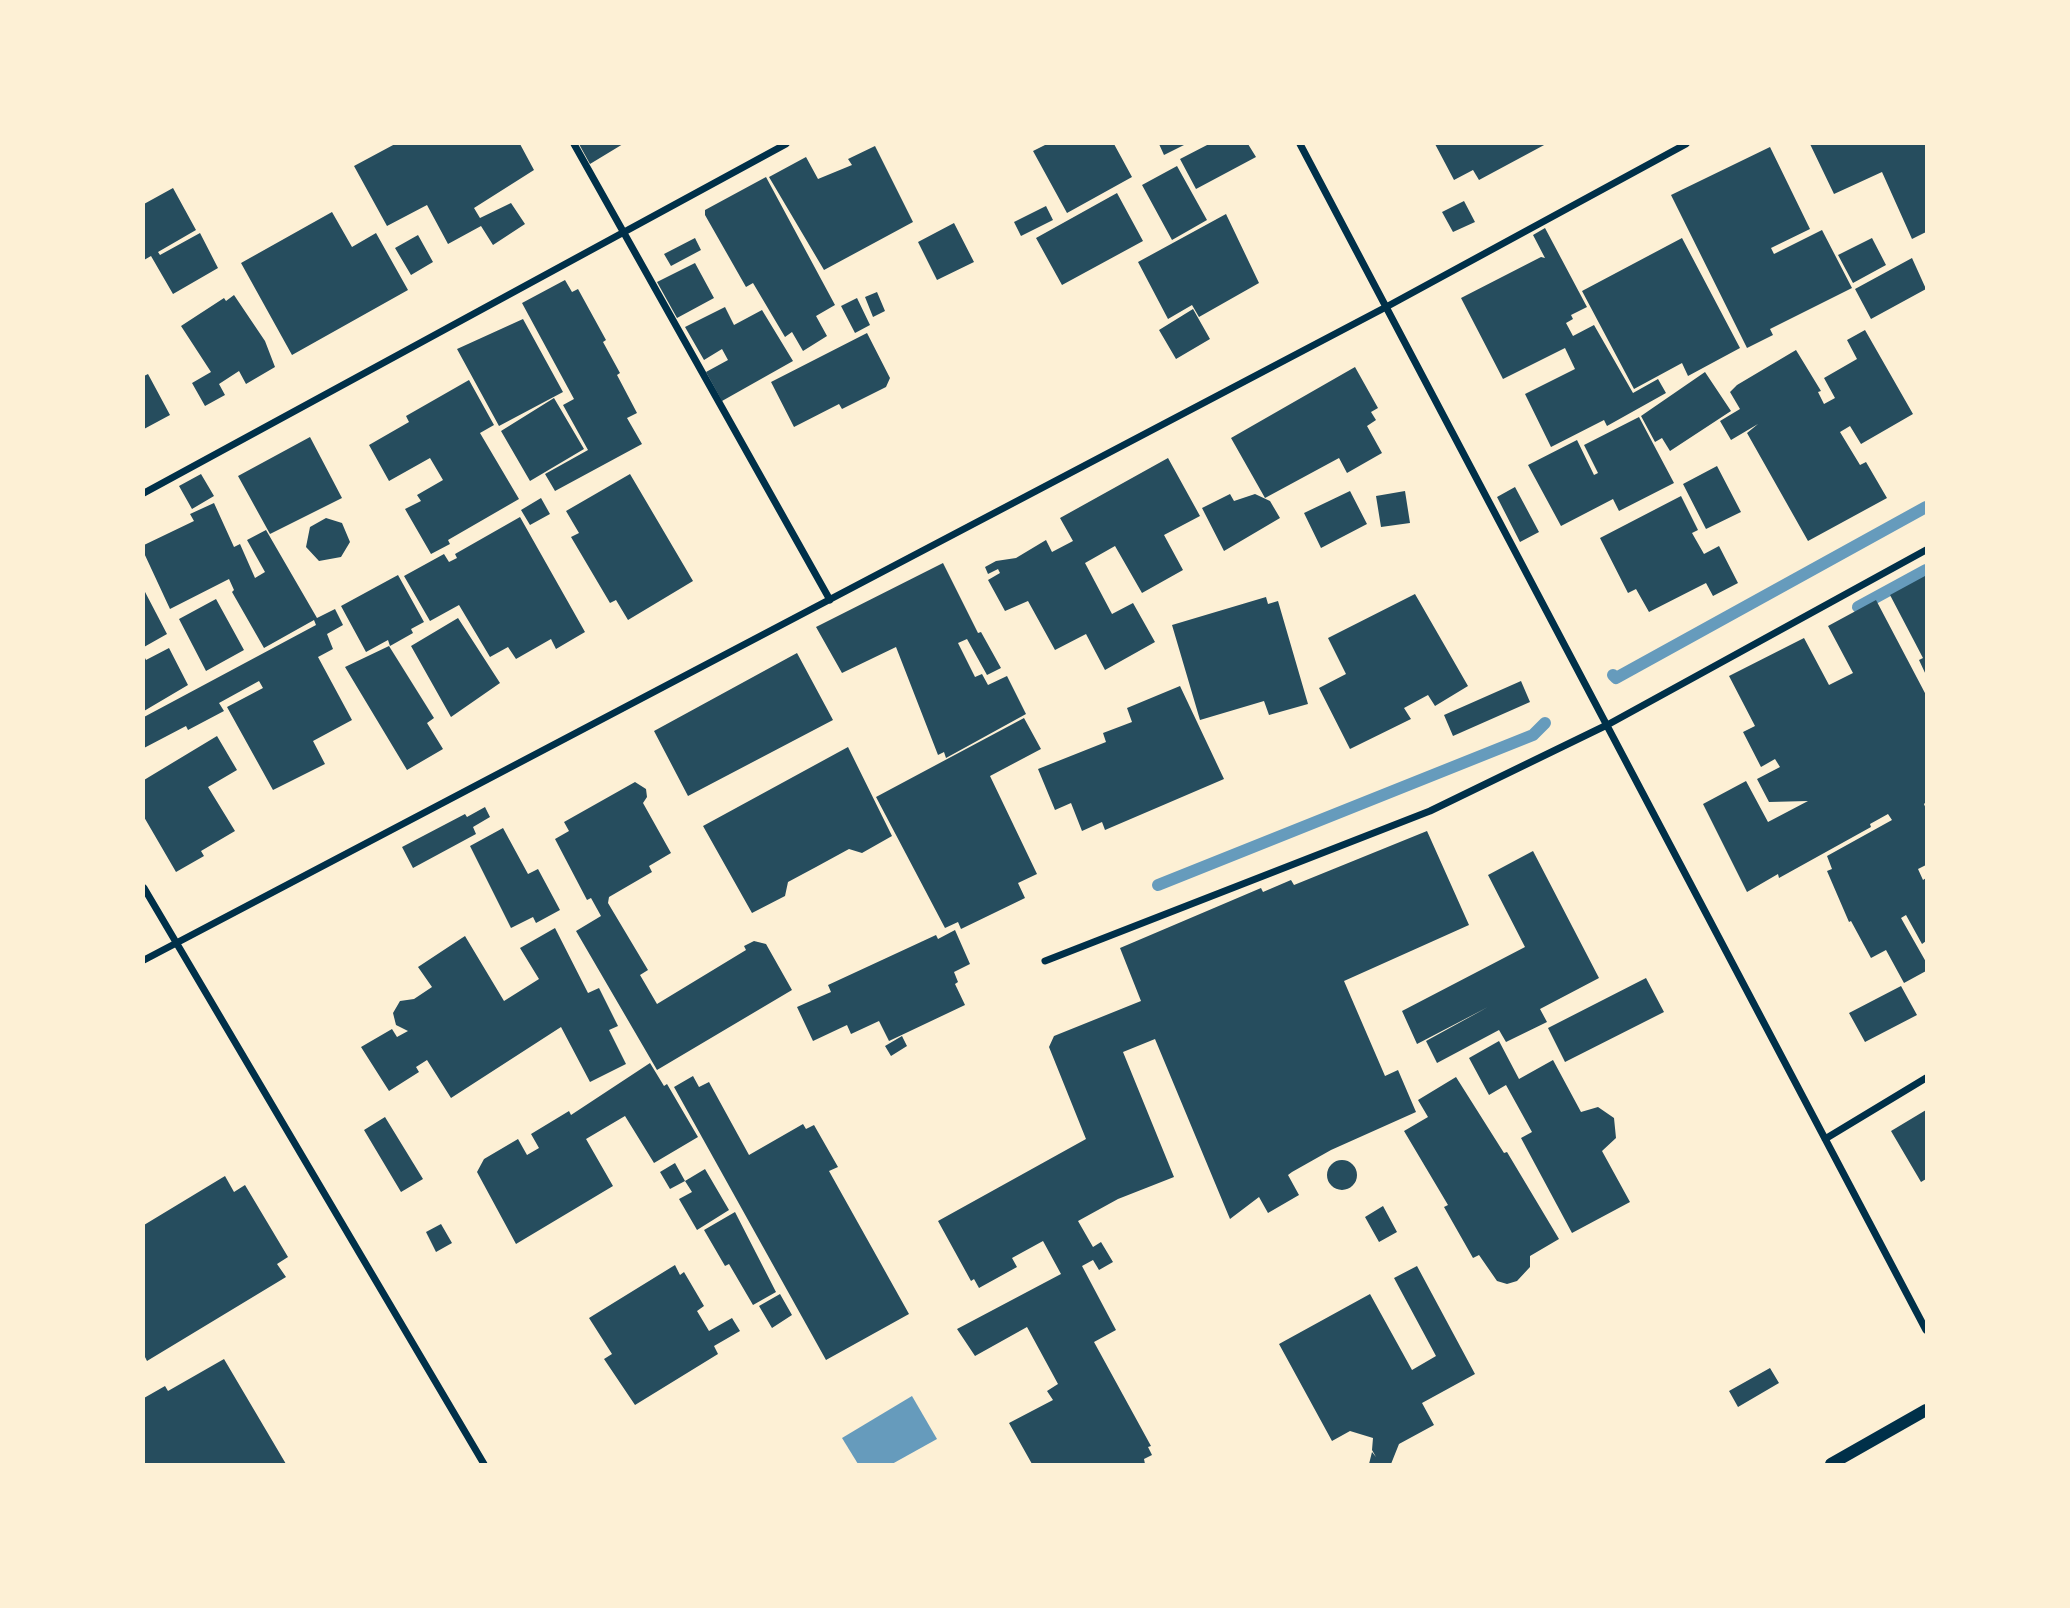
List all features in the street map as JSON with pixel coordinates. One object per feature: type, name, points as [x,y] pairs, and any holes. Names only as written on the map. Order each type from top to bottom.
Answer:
[{"type":"street","points":[[574,144],[830,600]]},
{"type":"street","points":[[144,493],[624,229],[786,144]]},
{"type":"street","points":[[1300,144],[1927,1330]]},
{"type":"street","points":[[144,960],[1388,306],[1686,144]]},
{"type":"street","points":[[1045,961],[1430,811],[1609,724],[1927,550]]},
{"type":"street","points":[[144,888],[484,1465]]},
{"type":"street","points":[[1825,1139],[1927,1079]]},
{"type":"street","points":[[1831,1465],[1927,1410]]},
{"type":"water","points":[[912,1396],[937,1439],[892,1464],[858,1464],[842,1438]]},
{"type":"building","points":[[395,144],[520,144],[534,170],[474,208],[480,218],[511,203],[525,224],[493,245],[481,226],[448,244],[427,205],[387,226],[354,166]]},
{"type":"building","points":[[579,144],[623,144],[590,164]]},
{"type":"building","points":[[1047,144],[1114,144],[1132,177],[1067,213],[1033,151]]},
{"type":"building","points":[[1159,144],[1186,144],[1164,155]]},
{"type":"building","points":[[1209,144],[1248,144],[1256,157],[1196,189],[1180,159]]},
{"type":"building","points":[[1435,144],[1546,144],[1479,180],[1473,170],[1454,180]]},
{"type":"building","points":[[1810,144],[1926,144],[1926,232],[1912,239],[1882,172],[1834,194]]},
{"type":"building","points":[[875,146],[913,222],[824,270],[769,177],[806,157],[818,179],[852,165],[848,159]]},
{"type":"building","points":[[1770,147],[1810,229],[1771,248],[1774,254],[1822,230],[1852,288],[1770,329],[1773,335],[1747,348],[1671,195]]},
{"type":"building","points":[[1177,166],[1207,220],[1172,240],[1142,185]]},
{"type":"building","points":[[766,177],[835,305],[816,316],[827,336],[803,351],[792,332],[785,337],[753,283],[746,287],[705,215],[705,210]]},
{"type":"building","points":[[173,188],[196,230],[158,252],[160,255],[200,233],[218,268],[173,294],[151,256],[144,260],[144,204]]},
{"type":"building","points":[[1117,193],[1143,241],[1062,285],[1036,238]]},
{"type":"building","points":[[1464,201],[1475,222],[1453,232],[1442,212]]},
{"type":"building","points":[[1046,206],[1053,220],[1021,236],[1014,222]]},
{"type":"building","points":[[332,212],[352,247],[376,233],[408,290],[292,355],[241,263]]},
{"type":"building","points":[[1226,214],[1259,283],[1199,317],[1192,305],[1168,319],[1138,262]]},
{"type":"building","points":[[954,223],[974,262],[937,280],[918,242]]},
{"type":"building","points":[[1545,228],[1587,307],[1571,315],[1573,319],[1566,323],[1573,336],[1594,325],[1633,393],[1658,379],[1666,393],[1607,426],[1604,420],[1551,447],[1525,394],[1575,369],[1565,348],[1503,379],[1461,298],[1541,257],[1545,258],[1533,235]]},
{"type":"building","points":[[418,235],[433,262],[411,275],[395,248]]},
{"type":"building","points":[[695,238],[701,250],[671,266],[664,254]]},
{"type":"building","points":[[1682,238],[1740,348],[1688,376],[1682,363],[1634,389],[1582,291]]},
{"type":"building","points":[[1872,238],[1886,265],[1853,283],[1838,255]]},
{"type":"building","points":[[1912,258],[1926,289],[1871,319],[1855,289]]},
{"type":"building","points":[[695,263],[714,298],[677,318],[657,282]]},
{"type":"building","points":[[565,280],[572,292],[578,289],[606,340],[603,342],[620,373],[617,375],[637,413],[627,418],[642,444],[555,491],[545,474],[588,450],[563,405],[574,399],[522,303]]},
{"type":"building","points":[[877,292],[885,311],[873,317],[865,297]]},
{"type":"building","points":[[234,295],[265,341],[275,367],[246,384],[239,371],[219,384],[225,395],[205,406],[192,383],[211,372],[181,326],[224,298],[226,301]]},
{"type":"building","points":[[857,298],[870,325],[855,333],[841,306]]},
{"type":"building","points":[[725,307],[734,325],[762,310],[793,361],[722,401],[706,372],[728,360],[722,349],[704,360],[685,327]]},
{"type":"building","points":[[1193,309],[1210,339],[1176,359],[1159,330]]},
{"type":"building","points":[[523,319],[563,392],[499,426],[457,349]]},
{"type":"building","points":[[1865,330],[1913,414],[1861,444],[1850,426],[1840,432],[1860,465],[1866,462],[1887,498],[1808,541],[1747,433],[1758,424],[1731,440],[1720,421],[1740,409],[1730,392],[1737,385],[1796,350],[1821,391],[1818,392],[1824,404],[1835,398],[1824,378],[1857,359],[1847,340]]},
{"type":"building","points":[[867,333],[890,378],[886,387],[842,409],[839,404],[794,427],[771,382]]},
{"type":"building","points":[[1355,367],[1378,408],[1371,412],[1376,420],[1367,426],[1382,453],[1347,473],[1339,458],[1265,498],[1231,438]]},
{"type":"building","points":[[1705,372],[1731,411],[1670,451],[1662,438],[1655,442],[1641,416]]},
{"type":"building","points":[[148,374],[170,415],[144,429],[144,376]]},
{"type":"building","points":[[469,380],[494,425],[480,433],[519,499],[448,540],[450,544],[431,554],[405,509],[421,501],[417,495],[443,480],[430,458],[389,481],[369,445],[409,422],[406,416]]},
{"type":"building","points":[[554,398],[584,449],[530,481],[501,431]]},
{"type":"building","points":[[1639,417],[1674,483],[1619,511],[1613,499],[1561,526],[1528,465],[1577,440],[1594,475],[1598,473],[1584,445]]},
{"type":"building","points":[[310,437],[342,498],[270,534],[238,476]]},
{"type":"building","points":[[1168,458],[1200,516],[1164,535],[1183,570],[1142,593],[1115,546],[1085,563],[1112,614],[1133,603],[1155,642],[1105,670],[1086,634],[1055,650],[1028,601],[1005,611],[988,580],[1000,573],[998,569],[988,574],[985,567],[996,561],[1016,558],[1046,540],[1052,552],[1073,541],[1060,518]]},
{"type":"building","points":[[1717,466],[1741,512],[1706,529],[1683,484]]},
{"type":"building","points":[[201,474],[214,496],[192,509],[179,486]]},
{"type":"building","points":[[630,474],[693,581],[628,620],[616,600],[610,603],[571,537],[579,533],[566,511]]},
{"type":"building","points":[[1515,487],[1539,532],[1520,542],[1497,497]]},
{"type":"building","points":[[1350,491],[1367,524],[1321,548],[1304,513]]},
{"type":"building","points":[[1405,491],[1410,523],[1381,527],[1376,496]]},
{"type":"building","points":[[1230,494],[1234,501],[1255,494],[1270,501],[1280,518],[1224,551],[1202,508]]},
{"type":"building","points":[[1681,496],[1698,530],[1692,533],[1704,554],[1719,546],[1738,583],[1713,596],[1706,583],[1649,612],[1636,589],[1628,593],[1600,538]]},
{"type":"building","points":[[541,498],[550,514],[530,525],[521,510]]},
{"type":"building","points":[[214,503],[234,547],[240,544],[255,578],[265,572],[247,540],[266,530],[317,618],[335,609],[343,625],[327,634],[333,649],[318,657],[352,720],[313,741],[325,764],[273,790],[227,707],[263,688],[259,681],[219,703],[224,711],[188,730],[186,726],[144,748],[144,717],[316,625],[314,620],[264,648],[232,592],[234,590],[229,579],[170,609],[144,553],[144,545],[194,521],[190,514]]},
{"type":"building","points":[[520,517],[585,632],[556,649],[551,639],[516,659],[508,647],[490,657],[459,605],[430,621],[404,576],[444,554],[449,562],[457,558],[455,554]]},
{"type":"building","points":[[326,518],[342,523],[350,542],[341,557],[319,561],[306,547],[310,527]]},
{"type":"building","points":[[943,563],[978,633],[981,632],[1001,668],[987,675],[967,639],[958,643],[975,677],[982,674],[988,685],[1007,676],[1026,714],[946,758],[944,752],[938,755],[896,647],[842,673],[816,627]]},
{"type":"building","points":[[398,575],[424,622],[411,629],[413,633],[390,646],[388,640],[366,652],[341,606]]},
{"type":"building","points":[[1925,576],[1926,675],[1919,660],[1923,658],[1890,595]]},
{"type":"building","points":[[144,590],[167,634],[144,647]]},
{"type":"building","points":[[1415,594],[1468,686],[1435,706],[1428,695],[1404,708],[1411,719],[1350,749],[1319,688],[1346,674],[1328,638]]},
{"type":"building","points":[[1266,597],[1268,604],[1278,601],[1308,704],[1269,715],[1264,701],[1200,720],[1172,625]]},
{"type":"building","points":[[216,599],[244,650],[206,671],[179,619]]},
{"type":"building","points":[[1876,600],[1926,695],[1926,865],[1918,869],[1923,880],[1926,878],[1926,941],[1922,944],[1906,915],[1901,918],[1926,962],[1926,971],[1904,983],[1886,950],[1871,958],[1851,921],[1849,922],[1827,871],[1832,869],[1827,856],[1892,820],[1888,814],[1870,824],[1871,827],[1779,878],[1778,874],[1747,892],[1703,804],[1746,781],[1768,822],[1808,801],[1769,802],[1757,779],[1780,767],[1775,759],[1761,767],[1743,732],[1755,726],[1729,676],[1804,638],[1829,685],[1853,673],[1828,626]]},
{"type":"building","points":[[458,618],[500,683],[451,717],[411,646]]},
{"type":"building","points":[[389,646],[434,718],[427,723],[443,749],[407,770],[345,667]]},
{"type":"building","points":[[169,648],[188,685],[144,711],[144,656],[146,660]]},
{"type":"building","points":[[797,653],[833,720],[688,796],[654,731]]},
{"type":"building","points":[[1521,681],[1530,702],[1453,736],[1444,715]]},
{"type":"building","points":[[1180,686],[1224,779],[1105,830],[1102,822],[1082,831],[1071,803],[1055,810],[1038,769],[1106,742],[1103,733],[1132,722],[1127,708]]},
{"type":"building","points":[[1024,718],[1041,749],[990,776],[1037,874],[1018,883],[1025,898],[961,929],[958,922],[945,928],[876,797]]},
{"type":"building","points":[[217,736],[237,770],[208,787],[235,831],[201,851],[204,856],[176,872],[144,817],[144,780]]},
{"type":"building","points":[[848,747],[892,836],[862,853],[849,849],[788,882],[785,896],[752,913],[703,826]]},
{"type":"building","points":[[635,782],[646,789],[647,797],[643,803],[671,853],[649,866],[652,872],[609,897],[608,903],[648,970],[640,975],[657,1004],[746,950],[744,946],[754,941],[766,944],[792,990],[657,1070],[576,931],[601,916],[591,898],[587,900],[555,839],[569,831],[564,822]]},
{"type":"building","points":[[485,807],[490,817],[473,827],[476,834],[413,868],[402,847],[465,814],[467,817]]},
{"type":"building","points":[[503,828],[528,874],[538,869],[560,910],[536,923],[533,917],[511,928],[470,846]]},
{"type":"building","points":[[1427,831],[1469,925],[1344,981],[1385,1076],[1398,1070],[1416,1112],[1331,1150],[1292,1172],[1288,1175],[1299,1195],[1268,1213],[1259,1197],[1230,1219],[1155,1039],[1123,1052],[1174,1177],[1118,1199],[1078,1221],[1093,1247],[1101,1242],[1113,1262],[1099,1270],[1093,1260],[1082,1266],[1116,1330],[1094,1342],[1151,1446],[1148,1447],[1152,1455],[1144,1459],[1145,1464],[1032,1464],[1009,1423],[1053,1400],[1047,1391],[1058,1384],[1027,1327],[975,1356],[957,1329],[1061,1274],[1043,1241],[1012,1258],[1017,1267],[979,1288],[974,1279],[971,1281],[938,1221],[1086,1139],[1049,1047],[1054,1036],[1141,1001],[1120,948],[1261,888],[1263,892],[1291,880],[1294,885]]},
{"type":"building","points":[[1533,851],[1599,978],[1540,1009],[1547,1022],[1506,1042],[1499,1030],[1437,1063],[1426,1041],[1488,1007],[1417,1044],[1402,1011],[1525,947],[1488,875]]},
{"type":"building","points":[[555,928],[588,993],[599,988],[618,1026],[609,1030],[626,1064],[590,1082],[561,1027],[451,1098],[427,1060],[416,1067],[419,1072],[389,1091],[361,1047],[392,1029],[397,1037],[408,1031],[396,1025],[393,1013],[400,1001],[414,999],[432,987],[418,967],[465,936],[504,1001],[539,979],[520,948]]},
{"type":"building","points":[[955,930],[970,964],[954,972],[958,982],[955,984],[965,1005],[889,1041],[879,1021],[851,1034],[847,1025],[813,1041],[797,1007],[831,992],[828,985],[936,935],[938,939]]},
{"type":"building","points":[[1646,978],[1664,1012],[1565,1062],[1548,1028]]},
{"type":"building","points":[[1901,986],[1917,1015],[1865,1042],[1849,1013]]},
{"type":"building","points":[[902,1036],[907,1046],[891,1056],[885,1046]]},
{"type":"building","points":[[1499,1041],[1519,1079],[1553,1060],[1581,1112],[1598,1107],[1614,1118],[1616,1138],[1602,1151],[1630,1202],[1572,1233],[1521,1138],[1532,1132],[1506,1085],[1489,1095],[1469,1058]]},
{"type":"building","points":[[650,1063],[664,1086],[667,1084],[698,1137],[654,1163],[625,1116],[586,1139],[613,1186],[516,1244],[477,1172],[484,1159],[518,1139],[527,1155],[539,1148],[531,1134],[569,1111],[571,1115]]},
{"type":"building","points":[[693,1076],[699,1087],[709,1082],[749,1155],[803,1124],[806,1129],[814,1125],[838,1167],[829,1171],[909,1314],[826,1360],[674,1087]]},
{"type":"building","points":[[1456,1077],[1504,1153],[1507,1152],[1559,1239],[1530,1256],[1530,1267],[1517,1281],[1507,1284],[1497,1281],[1479,1255],[1473,1258],[1444,1207],[1448,1205],[1404,1131],[1428,1117],[1418,1100]]},
{"type":"building","points":[[1926,1110],[1926,1179],[1921,1182],[1891,1131]]},
{"type":"building","points":[[385,1117],[423,1179],[401,1192],[364,1130]]},
{"type":"building","points":[[1342,1160],[1348,1161],[1356,1169],[1356,1181],[1348,1189],[1342,1190],[1336,1189],[1328,1181],[1327,1175],[1328,1169],[1336,1161]]},
{"type":"building","points":[[675,1163],[685,1181],[670,1189],[660,1172]]},
{"type":"building","points":[[705,1169],[729,1210],[697,1230],[679,1199],[692,1192],[685,1181]]},
{"type":"building","points":[[225,1176],[234,1192],[245,1185],[288,1257],[277,1264],[286,1277],[147,1361],[144,1355],[144,1225]]},
{"type":"building","points":[[1383,1206],[1397,1232],[1379,1242],[1365,1217]]},
{"type":"building","points":[[735,1212],[776,1292],[753,1305],[729,1264],[725,1266],[704,1230]]},
{"type":"building","points":[[441,1224],[452,1243],[436,1252],[426,1232]]},
{"type":"building","points":[[675,1265],[680,1275],[684,1272],[704,1306],[697,1311],[709,1331],[732,1318],[740,1331],[714,1346],[718,1354],[635,1405],[604,1359],[612,1354],[589,1318]]},
{"type":"building","points":[[1417,1266],[1475,1374],[1422,1403],[1434,1425],[1399,1444],[1391,1464],[1369,1464],[1372,1452],[1376,1457],[1372,1450],[1373,1438],[1350,1431],[1332,1441],[1279,1344],[1370,1294],[1412,1370],[1436,1356],[1394,1278]]},
{"type":"building","points":[[780,1294],[792,1315],[772,1328],[759,1306]]},
{"type":"building","points":[[224,1359],[286,1464],[144,1464],[144,1398],[165,1386],[168,1391]]},
{"type":"building","points":[[1770,1368],[1779,1383],[1738,1407],[1729,1391]]},
{"type":"waterway","points":[[1613,675],[1616,678],[1926,507]]},
{"type":"waterway","points":[[1858,607],[1926,570]]},
{"type":"waterway","points":[[1158,885],[1533,735],[1545,723]]}]
